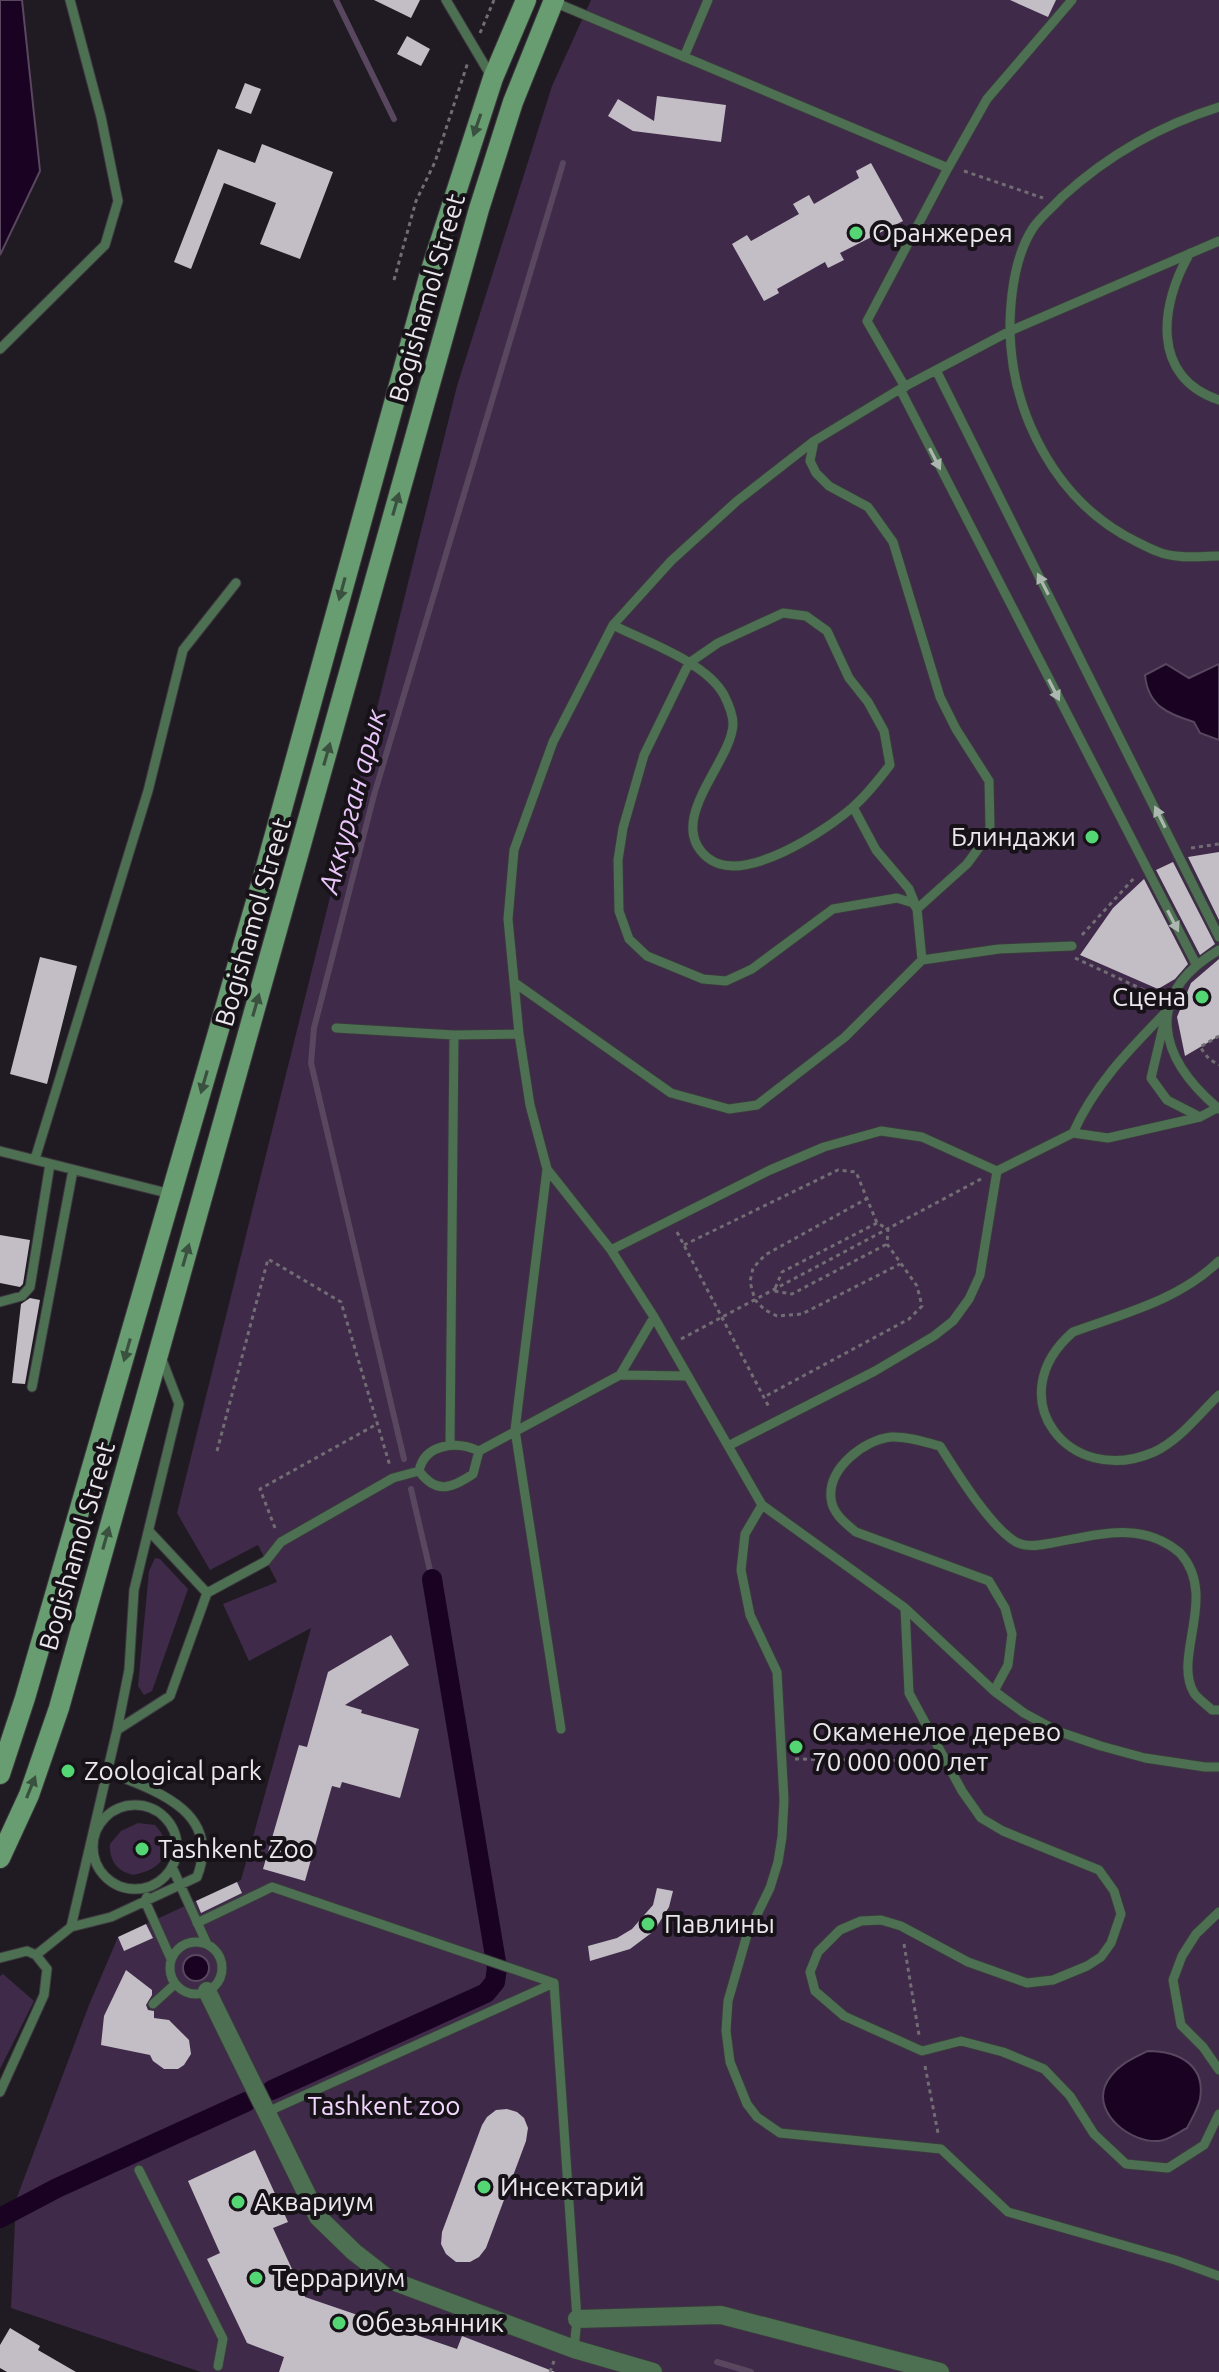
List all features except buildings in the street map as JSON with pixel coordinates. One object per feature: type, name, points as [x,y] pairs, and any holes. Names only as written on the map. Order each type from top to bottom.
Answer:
[{"type":"main road","name":"Bogishamol Street","points":[[0,1774],[25,1698],[264,874],[430,273],[493,78],[526,0]]},
{"type":"main road","name":"Bogishamol Street","points":[[0,1858],[45,1751],[484,193],[513,102],[552,0]]},
{"type":"main road","points":[[383,441],[399,434],[412,448]]},
{"type":"main road","points":[[264,874],[274,886],[283,886],[291,881]]},
{"type":"street","points":[[207,1991],[318,2217],[354,2252],[390,2280],[574,2349],[653,2372]]},
{"type":"street","points":[[577,2319],[721,2315],[940,2372]]},
{"type":"lane","points":[[0,349],[105,245],[118,201],[101,117],[70,0]]},
{"type":"lane","points":[[446,0],[493,78]]},
{"type":"lane","points":[[552,0],[948,168]]},
{"type":"lane","points":[[684,57],[708,0]]},
{"type":"lane","points":[[1072,0],[987,99],[867,321],[1196,964]]},
{"type":"lane","points":[[1219,107],[1156,132],[1118,153],[1082,179],[1034,226],[1026,240],[1013,286],[1010,331],[1015,377],[1031,426],[1049,463],[1082,502],[1117,532],[1154,550],[1175,556],[1219,556]]},
{"type":"lane","points":[[561,1729],[515,1430],[547,1169],[530,1105],[519,1034],[508,919],[514,850],[553,742],[613,625],[671,561],[737,501],[814,441],[902,388],[1010,331],[1219,241]]},
{"type":"lane","points":[[1191,252],[1177,275],[1170,295],[1167,336],[1181,375],[1201,394],[1219,400]]},
{"type":"lane","points":[[936,370],[1219,937]]},
{"type":"lane","points":[[814,441],[810,461],[816,473],[829,486],[868,507],[893,542],[940,697],[989,781],[990,828],[967,864],[917,909]]},
{"type":"lane","points":[[35,1159],[148,791],[183,650],[236,583]]},
{"type":"lane","points":[[613,625],[689,663],[716,683],[725,697],[733,724],[731,736],[710,777],[693,823],[697,843],[708,858],[724,865],[752,866],[822,830],[853,807],[890,765],[884,731],[868,702],[849,678],[827,631],[806,616],[783,613],[718,643],[689,663],[644,755],[623,828],[617,901],[621,921],[635,946],[647,956],[676,970],[703,979],[726,981],[752,969],[833,909],[897,898],[913,903],[917,909]]},
{"type":"lane","points":[[853,807],[876,850],[909,889],[917,909],[922,960]]},
{"type":"lane","points":[[515,983],[671,1093],[729,1109],[757,1105],[834,1046],[922,960],[999,949],[1072,946]]},
{"type":"lane","points":[[1200,1117],[1167,1100],[1151,1078],[1168,1007],[1181,982],[1196,964],[1219,950]]},
{"type":"lane","points":[[997,1171],[1073,1133],[1108,1138],[1200,1117],[1218,1108],[1193,1082],[1173,1053],[1168,1007]]},
{"type":"lane","points":[[1073,1133],[1085,1106],[1110,1070],[1168,1007]]},
{"type":"lane","points":[[336,1028],[454,1035],[519,1034]]},
{"type":"lane","points":[[450,1444],[454,1035]]},
{"type":"lane","points":[[611,1250],[669,1218],[770,1170],[824,1147],[881,1131],[922,1137],[997,1171]]},
{"type":"lane","points":[[0,1151],[172,1194]]},
{"type":"lane","points":[[0,1302],[22,1296],[30,1287],[50,1164]]},
{"type":"lane","points":[[547,1169],[611,1250],[654,1317],[762,1505],[905,1608],[994,1691],[1024,1713],[1057,1731],[1101,1746],[1145,1758],[1219,1767]]},
{"type":"lane","points":[[32,1387],[73,1170]]},
{"type":"lane","points":[[728,1446],[875,1371],[924,1343],[953,1321],[969,1299],[980,1275],[997,1171]]},
{"type":"lane","points":[[1219,1261],[1202,1278],[1176,1294],[1073,1332],[1061,1342],[1046,1364],[1040,1394],[1045,1414],[1053,1428],[1073,1451],[1111,1460],[1137,1458],[1157,1451],[1175,1438],[1219,1395]]},
{"type":"lane","points":[[620,1375],[654,1317]]},
{"type":"lane","points":[[71,1927],[94,1837],[129,1670],[134,1590],[179,1404],[159,1352]]},
{"type":"lane","points":[[479,1451],[465,1445],[450,1444],[429,1453],[421,1461],[419,1471],[429,1485],[438,1488],[463,1481],[473,1474],[479,1451],[620,1375],[688,1376]]},
{"type":"lane","points":[[994,1691],[1008,1665],[1012,1634],[1005,1608],[989,1581],[856,1532],[834,1508],[830,1497],[835,1474],[856,1453],[874,1442],[891,1437],[909,1438],[940,1446],[975,1498],[1013,1541],[1025,1546],[1108,1532],[1134,1531],[1163,1540],[1184,1556],[1200,1583],[1199,1619],[1188,1667],[1194,1693],[1212,1710],[1219,1710]]},
{"type":"lane","points":[[117,1730],[170,1696],[207,1593],[266,1561],[281,1542],[393,1478],[419,1471]]},
{"type":"lane","points":[[762,1505],[745,1534],[741,1570],[750,1615],[777,1672],[782,1837],[770,1888],[747,1935],[728,2001],[726,2031],[730,2062],[740,2090],[757,2117],[780,2133],[941,2149],[1008,2212],[1175,2260],[1219,2276]]},
{"type":"lane","points":[[149,1531],[207,1593]]},
{"type":"lane","points":[[905,1608],[909,1693],[943,1761],[981,1818],[1003,1831],[1099,1870],[1114,1891],[1121,1914],[1111,1943],[1101,1957],[1053,1980],[1027,1983],[968,1962],[901,1926],[881,1920],[861,1921],[840,1930],[818,1952],[810,1972],[815,1991],[844,2016],[922,2051],[961,2041],[1003,2052],[1044,2069],[1070,2096],[1094,2134],[1126,2164],[1168,2168],[1204,2145],[1219,2114]]},
{"type":"lane","points":[[36,1955],[71,1927],[111,1917],[197,1877],[203,1862],[201,1831],[190,1813],[136,1783],[108,1772]]},
{"type":"lane","points":[[145,1901],[153,1885],[172,1867],[177,1842],[166,1818],[156,1810],[144,1806],[118,1808],[107,1815],[94,1837],[96,1864],[114,1883],[127,1888],[140,1889],[153,1885]]},
{"type":"lane","points":[[145,1901],[171,1959],[171,1976],[175,1984],[190,1993],[207,1991],[214,1986],[221,1972],[218,1955],[207,1944],[172,1867]]},
{"type":"lane","points":[[197,1923],[272,1887],[554,1983]]},
{"type":"lane","points":[[1219,1912],[1196,1934],[1182,1956],[1173,1980],[1181,2025],[1203,2047],[1219,2070]]},
{"type":"lane","points":[[171,1959],[175,1951],[190,1942],[207,1944]]},
{"type":"lane","points":[[0,1958],[27,1951],[36,1955],[47,1969],[44,1995],[0,2092]]},
{"type":"lane","points":[[267,2112],[554,1983]]},
{"type":"lane","points":[[554,1983],[577,2319],[574,2349]]},
{"type":"lane","points":[[153,2004],[175,1984]]},
{"type":"lane","points":[[139,2170],[223,2339],[218,2366]]},
{"type":"path","points":[[394,280],[416,201],[435,162],[474,47],[494,0]]},
{"type":"path","points":[[963,170],[1057,203]]},
{"type":"path","points":[[1072,946],[1076,961],[1168,1007]]},
{"type":"path","points":[[1219,1036],[1200,1047],[1209,1059],[1219,1065]]},
{"type":"path","points":[[684,1245],[838,1170],[856,1172],[877,1223],[888,1229]]},
{"type":"path","points":[[670,1345],[997,1171]]},
{"type":"path","points":[[868,1198],[765,1255],[753,1268],[750,1282],[755,1300],[777,1316],[802,1314],[900,1264]]},
{"type":"path","points":[[669,1218],[776,1420]]},
{"type":"path","points":[[774,1291],[782,1272],[877,1223]]},
{"type":"path","points":[[764,1397],[909,1319],[922,1306],[917,1286],[887,1244],[888,1229]]},
{"type":"path","points":[[774,1291],[792,1294],[887,1244]]},
{"type":"path","points":[[217,1451],[268,1259],[341,1302],[393,1478]]},
{"type":"path","points":[[281,1542],[260,1489],[377,1424]]},
{"type":"path","points":[[782,1759],[943,1761]]},
{"type":"green space","name":"Tashkent zoo","points":[[591,0],[1219,0],[1219,2372],[201,2372],[11,2308],[16,2200],[89,2005],[118,1937],[241,1880],[311,1628],[249,1661],[223,1604],[277,1582],[258,1545],[210,1570],[177,1513],[457,386],[552,86]]},
{"type":"green space","points":[[155,1558],[160,1559],[188,1589],[152,1691],[144,1695],[138,1686],[149,1571]]},
{"type":"green space","points":[[138,1823],[155,1825],[162,1834],[166,1850],[159,1864],[133,1875],[115,1864],[110,1844],[121,1831]]},
{"type":"green space","points":[[3,1974],[34,2001],[0,2069],[0,1976]]},
{"type":"shaded area","points":[[0,0],[22,0],[40,171],[0,255]]},
{"type":"shaded area","points":[[1166,664],[1189,678],[1219,664],[1219,740],[1200,733],[1194,722],[1168,712],[1150,694],[1145,675]]},
{"type":"shaded area","points":[[196,1955],[205,1959],[209,1968],[205,1977],[196,1981],[187,1977],[183,1968],[187,1959]]},
{"type":"shaded area","points":[[1148,2051],[1169,2054],[1187,2062],[1194,2068],[1201,2087],[1199,2103],[1187,2128],[1162,2141],[1148,2140],[1127,2132],[1110,2117],[1103,2097],[1105,2086],[1113,2074]]},
{"type":"waterway","name":"Аккурган арык","points":[[336,0],[394,119]]},
{"type":"waterway","name":"Аккурган арык","points":[[404,1459],[311,1063],[314,1028],[374,795],[563,163]]},
{"type":"waterway","name":"Аккурган арык","points":[[411,1489],[432,1579]]},
{"type":"waterway","points":[[272,2090],[486,1993],[495,1982],[497,1968],[432,1579]]},
{"type":"waterway","points":[[0,2218],[57,2188],[246,2102]]},
{"type":"waterway","points":[[717,2362],[751,2372]]},
{"type":"place","name":"Оранжерея","points":[[856,233]]},
{"type":"place","name":"Блиндажи","points":[[1092,837]]},
{"type":"place","name":"Сцена","points":[[1202,997]]},
{"type":"place","name":"Окаменелое дерево 70 000 000 лет","points":[[796,1747]]},
{"type":"place","name":"Zoological park","points":[[68,1771]]},
{"type":"place","name":"Tashkent Zoo","points":[[142,1849]]},
{"type":"place","name":"Павлины","points":[[648,1924]]},
{"type":"place","name":"Инсектарий","points":[[484,2187]]},
{"type":"place","name":"Аквариум","points":[[238,2202]]},
{"type":"place","name":"Террариум","points":[[256,2278]]},
{"type":"place","name":"Обезьянник","points":[[339,2323]]}]
